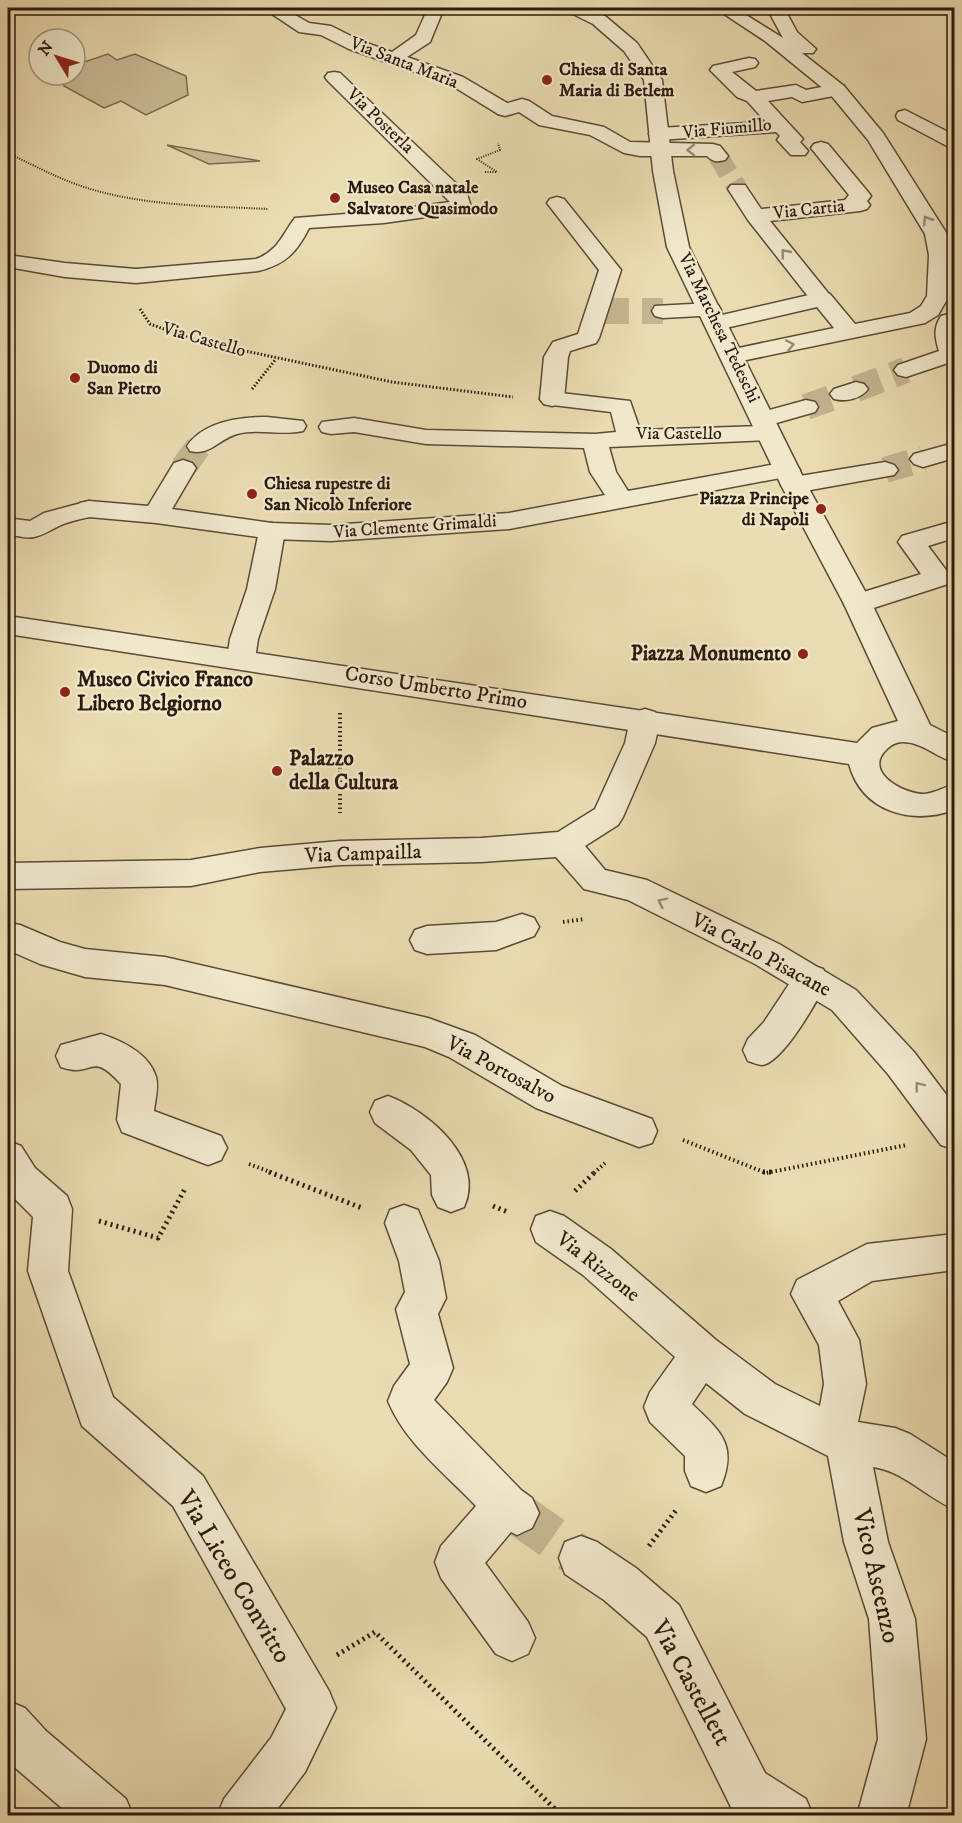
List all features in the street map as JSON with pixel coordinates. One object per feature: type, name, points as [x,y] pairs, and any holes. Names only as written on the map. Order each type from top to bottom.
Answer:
[{"type":"street","name":"Via Santa Maria","points":[[272,8],[306,28],[325,30],[355,45],[456,81],[505,110],[522,105],[546,121],[597,131],[624,147],[660,143]]},
{"type":"street","points":[[393,59],[424,38],[436,8]]},
{"type":"street","name":"Via Marchesa Tedeschi","points":[[575,8],[599,20],[631,47],[653,80],[665,184],[678,247],[714,316],[791,477],[858,604],[918,732]]},
{"type":"street","points":[[724,8],[771,37],[837,90],[876,137],[936,234],[940,255],[938,296],[946,338],[952,354],[906,370]]},
{"type":"street","points":[[776,8],[790,35],[848,85],[888,111],[954,142]]},
{"type":"street","points":[[749,63],[719,69],[744,93],[753,97]]},
{"type":"street","name":"Via Posterla","points":[[302,222],[384,217],[461,207],[460,198],[334,77]]},
{"type":"street","name":"Via Fiumillo","points":[[753,97],[796,91],[802,96],[837,90]]},
{"type":"street","name":"Via Fiumillo","points":[[753,97],[780,125]]},
{"type":"street","points":[[888,111],[892,144],[889,158]]},
{"type":"street","points":[[780,125],[793,139],[787,140],[798,151]]},
{"type":"street","name":"Via Fiumillo","points":[[660,143],[780,125]]},
{"type":"street","points":[[660,143],[713,150],[718,156]]},
{"type":"street","name":"Via Cartia","points":[[755,216],[860,205],[855,200],[861,196],[821,148]]},
{"type":"street","points":[[738,189],[755,216],[822,299],[858,331]]},
{"type":"street","points":[[552,399],[556,357],[561,347],[588,338],[599,310],[610,270],[557,203]]},
{"type":"street","points":[[8,261],[65,270],[136,276],[258,265],[275,260],[290,246],[302,222]]},
{"type":"street","points":[[663,311],[714,316],[822,299]]},
{"type":"street","points":[[732,356],[917,318],[944,318]]},
{"type":"street","name":"Via Castello","points":[[552,399],[621,406],[630,438],[766,426],[806,407]]},
{"type":"street","points":[[199,446],[226,429],[244,423],[294,426]]},
{"type":"street","points":[[331,427],[354,425],[426,436],[595,441],[630,438]]},
{"type":"street","points":[[595,441],[603,472],[621,500]]},
{"type":"street","points":[[923,459],[954,450]]},
{"type":"street","points":[[156,515],[183,468]]},
{"type":"street","name":"Via Clemente Grimaldi","points":[[14,527],[34,530],[53,519],[89,509],[156,515],[272,531],[331,533],[509,521],[725,480],[885,470]]},
{"type":"street","points":[[241,659],[244,639],[261,590],[272,531]]},
{"type":"street","points":[[858,604],[938,578],[911,542],[946,532]]},
{"type":"street","name":"Corso Umberto Primo","points":[[8,625],[342,673],[864,755]]},
{"type":"street","name":"Via Campailla","points":[[8,876],[190,873],[260,860],[340,853],[481,850],[564,844],[607,817],[640,743],[645,720]]},
{"type":"street","points":[[954,751],[940,740],[918,732],[900,731],[883,735],[871,744],[864,755],[864,768],[871,782],[882,793],[900,802],[927,805],[954,798]]},
{"type":"street","name":"Via Carlo Pisacane","points":[[564,844],[595,880],[635,889],[767,954],[844,1000],[901,1063],[954,1133]]},
{"type":"street","points":[[427,940],[496,936],[522,927]]},
{"type":"street","name":"Via Portosalvo","points":[[8,937],[20,939],[52,954],[85,963],[165,971],[428,1033],[462,1046],[549,1097],[639,1131]]},
{"type":"street","points":[[761,1050],[776,1033],[811,979]]},
{"type":"street","points":[[74,1056],[101,1049],[119,1057],[139,1079],[135,1120],[208,1148]]},
{"type":"street","points":[[388,1112],[424,1138],[449,1170],[451,1195]]},
{"type":"street","points":[[9,1166],[32,1193],[53,1209]]},
{"type":"street","name":"Via Liceo Convitto","points":[[53,1209],[48,1271],[97,1411],[188,1491],[312,1708],[288,1755],[241,1815]]},
{"type":"street","points":[[404,1223],[419,1261],[426,1298],[416,1309],[432,1368],[409,1401],[428,1426],[511,1509],[457,1562],[512,1638]]},
{"type":"street","name":"Via Rizzone","points":[[550,1229],[597,1262],[702,1354],[760,1399],[841,1440],[895,1449],[954,1486]]},
{"type":"street","name":"Vico Ascenzo","points":[[881,1815],[902,1739],[892,1619],[866,1542],[841,1440],[845,1384],[839,1340],[811,1294],[867,1263],[954,1252]]},
{"type":"street","points":[[702,1354],[665,1407],[708,1448],[706,1472]]},
{"type":"street","name":"Via Castellett","points":[[582,1558],[620,1584],[663,1621],[748,1790],[789,1815]]},
{"type":"street","points":[[8,1725],[29,1748],[109,1815]]},
{"type":"path","points":[[480,170],[491,174],[497,172],[477,159],[500,150],[489,117],[505,110]]},
{"type":"path","points":[[8,153],[62,179],[104,192],[159,202],[270,209],[302,222]]},
{"type":"path","name":"Via Castello","points":[[140,308],[150,324],[198,341],[276,359],[392,382],[488,395],[552,399]]},
{"type":"path","points":[[340,853],[342,673]]},
{"type":"path","points":[[550,1229],[571,1194],[639,1131],[679,1138],[766,1173],[919,1143]]},
{"type":"path","points":[[53,1209],[158,1238],[208,1148],[404,1223]]},
{"type":"path","name":"Via Rizzone","points":[[451,1195],[486,1203],[550,1229]]},
{"type":"path","points":[[620,1584],[706,1472]]},
{"type":"path","points":[[295,1680],[375,1632],[562,1815]]},
{"type":"shaded area","points":[[108,54],[117,60],[135,54],[186,76],[188,95],[146,115],[121,101],[104,108],[66,87],[87,87],[87,61]]},
{"type":"shaded area","points":[[167,145],[260,161],[209,164]]},
{"type":"tunnel","points":[[718,156],[738,189]]},
{"type":"tunnel","points":[[603,311],[663,311]]},
{"type":"tunnel","points":[[856,389],[906,370]]},
{"type":"tunnel","points":[[806,407],[842,394]]},
{"type":"tunnel","points":[[183,468],[199,446]]},
{"type":"tunnel","points":[[885,470],[923,459]]},
{"type":"tunnel","points":[[517,1513],[581,1558]]},
{"type":"place","name":"Chiesa di Santa Maria di Betlem","points":[[547,80]]},
{"type":"place","name":"Museo Casa natale Salvatore Quasimodo","points":[[335,198]]},
{"type":"place","name":"Duomo di San Pietro","points":[[75,378]]},
{"type":"place","name":"Chiesa rupestre di San Nicolò Inferiore","points":[[252,494]]},
{"type":"place","name":"Piazza Principe di Napoli","points":[[821,509]]},
{"type":"place","name":"Piazza Monumento","points":[[803,654]]},
{"type":"place","name":"Museo Civico Franco Libero Belgiorno","points":[[65,692]]},
{"type":"place","name":"Palazzo della Cultura","points":[[277,771]]}]
